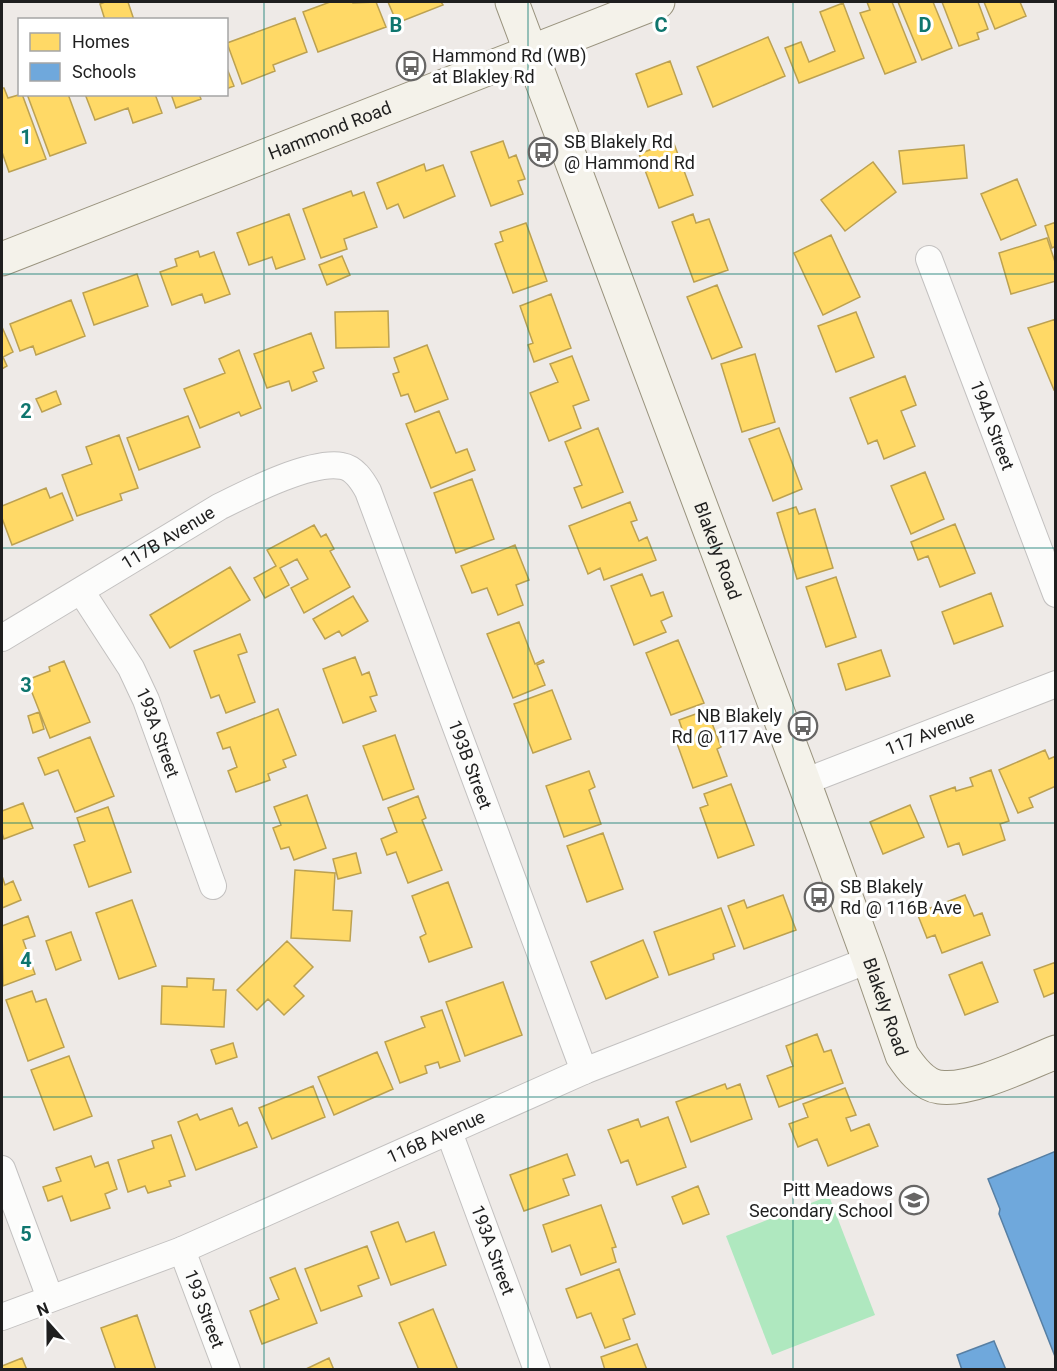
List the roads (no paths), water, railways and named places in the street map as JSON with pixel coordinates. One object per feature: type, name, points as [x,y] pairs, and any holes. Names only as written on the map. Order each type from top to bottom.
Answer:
[{"type":"street","name":"Blakely Road","points":[[512,2],[804,782],[902,1054],[920,1077],[938,1088],[968,1085],[1056,1052]]},
{"type":"street","name":"Hammond Road","points":[[2,259],[658,2]]},
{"type":"street","name":"194A Street","points":[[928,259],[1056,594]]},
{"type":"street","name":"117B Avenue","points":[[2,638],[219,507],[245,494],[311,468],[327,465],[344,466]]},
{"type":"street","name":"193B Street","points":[[344,466],[361,478],[368,491],[584,1071]]},
{"type":"street","name":"193A Street","points":[[81,591],[131,669],[146,700],[213,886]]},
{"type":"street","name":"117 Avenue","points":[[804,782],[1056,684]]},
{"type":"street","name":"116B Avenue","points":[[2,1317],[182,1250],[584,1071],[869,960]]},
{"type":"street","name":"193A Street","points":[[449,1132],[537,1370]]},
{"type":"street","points":[[2,1169],[50,1298]]},
{"type":"street","name":"193 Street","points":[[182,1250],[227,1370]]},
{"type":"place","name":"Hammond Rd (WB) at Blakley Rd","points":[[411,66]]},
{"type":"place","name":"SB Blakely Rd @ Hammond Rd","points":[[543,152]]},
{"type":"place","name":"NB Blakely Rd @ 117 Ave","points":[[803,726]]},
{"type":"place","name":"SB Blakely Rd @ 116B Ave","points":[[819,897]]},
{"type":"place","name":"Pitt Meadows Secondary School","points":[[914,1200]]}]
